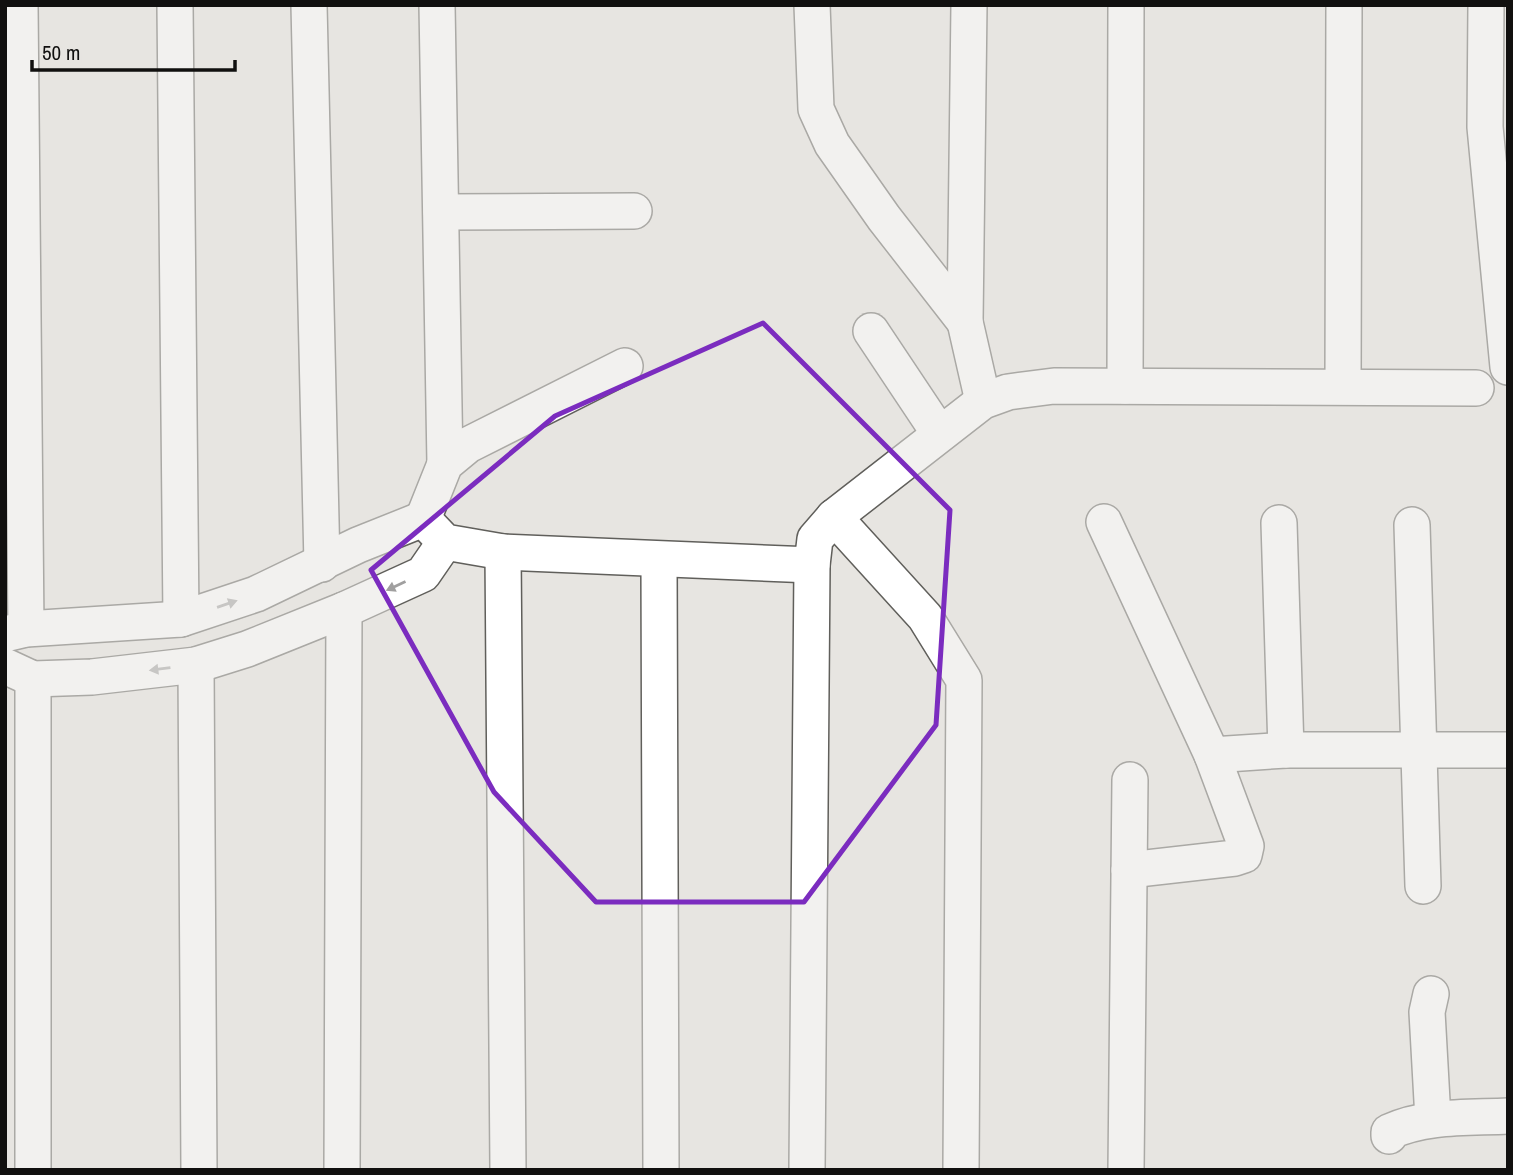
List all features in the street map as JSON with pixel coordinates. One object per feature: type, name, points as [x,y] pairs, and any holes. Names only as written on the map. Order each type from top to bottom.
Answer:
[{"type":"street","points":[[20,5],[16,632],[181,619],[257,594],[358,545],[434,531],[503,552],[659,561],[811,565]]},
{"type":"street","points":[[174,5],[181,619]]},
{"type":"street","points":[[309,5],[322,564]]},
{"type":"street","points":[[33,1170],[19,673],[92,677],[195,665],[247,649],[344,610],[423,574],[434,531],[445,464],[437,5]]},
{"type":"street","points":[[812,5],[816,109],[832,144],[884,218],[965,322]]},
{"type":"street","points":[[969,5],[965,322],[983,401]]},
{"type":"street","points":[[1125,386],[1126,5]]},
{"type":"street","points":[[1343,386],[1344,5]]},
{"type":"street","points":[[1486,5],[1485,127],[1508,367]]},
{"type":"street","points":[[441,212],[634,211]]},
{"type":"street","points":[[871,331],[939,433]]},
{"type":"street","points":[[445,464],[468,446],[625,366]]},
{"type":"street","points":[[807,1170],[811,565],[815,539],[835,517],[891,476],[939,433],[983,401],[1009,391],[1054,386],[1476,388]]},
{"type":"street","points":[[835,517],[925,617],[964,680],[961,1170]]},
{"type":"street","points":[[1104,522],[1212,755],[1246,846],[1244,855],[1129,870]]},
{"type":"street","points":[[1279,523],[1286,750]]},
{"type":"street","points":[[1412,525],[1423,886]]},
{"type":"street","points":[[503,552],[508,1170]]},
{"type":"street","points":[[659,561],[661,1170]]},
{"type":"street","points":[[342,1170],[344,610]]},
{"type":"street","points":[[195,665],[200,1170]]},
{"type":"street","points":[[1212,755],[1286,750],[1508,750]]},
{"type":"street","points":[[1126,1170],[1130,780]]},
{"type":"street","points":[[1431,994],[1427,1012],[1433,1119]]},
{"type":"street","points":[[1389,1136],[1389,1132],[1401,1126],[1433,1119],[1508,1116]]},
{"type":"highlighted area","points":[[763,323],[950,510],[936,725],[804,902],[596,902],[494,792],[371,570],[555,416]]}]
